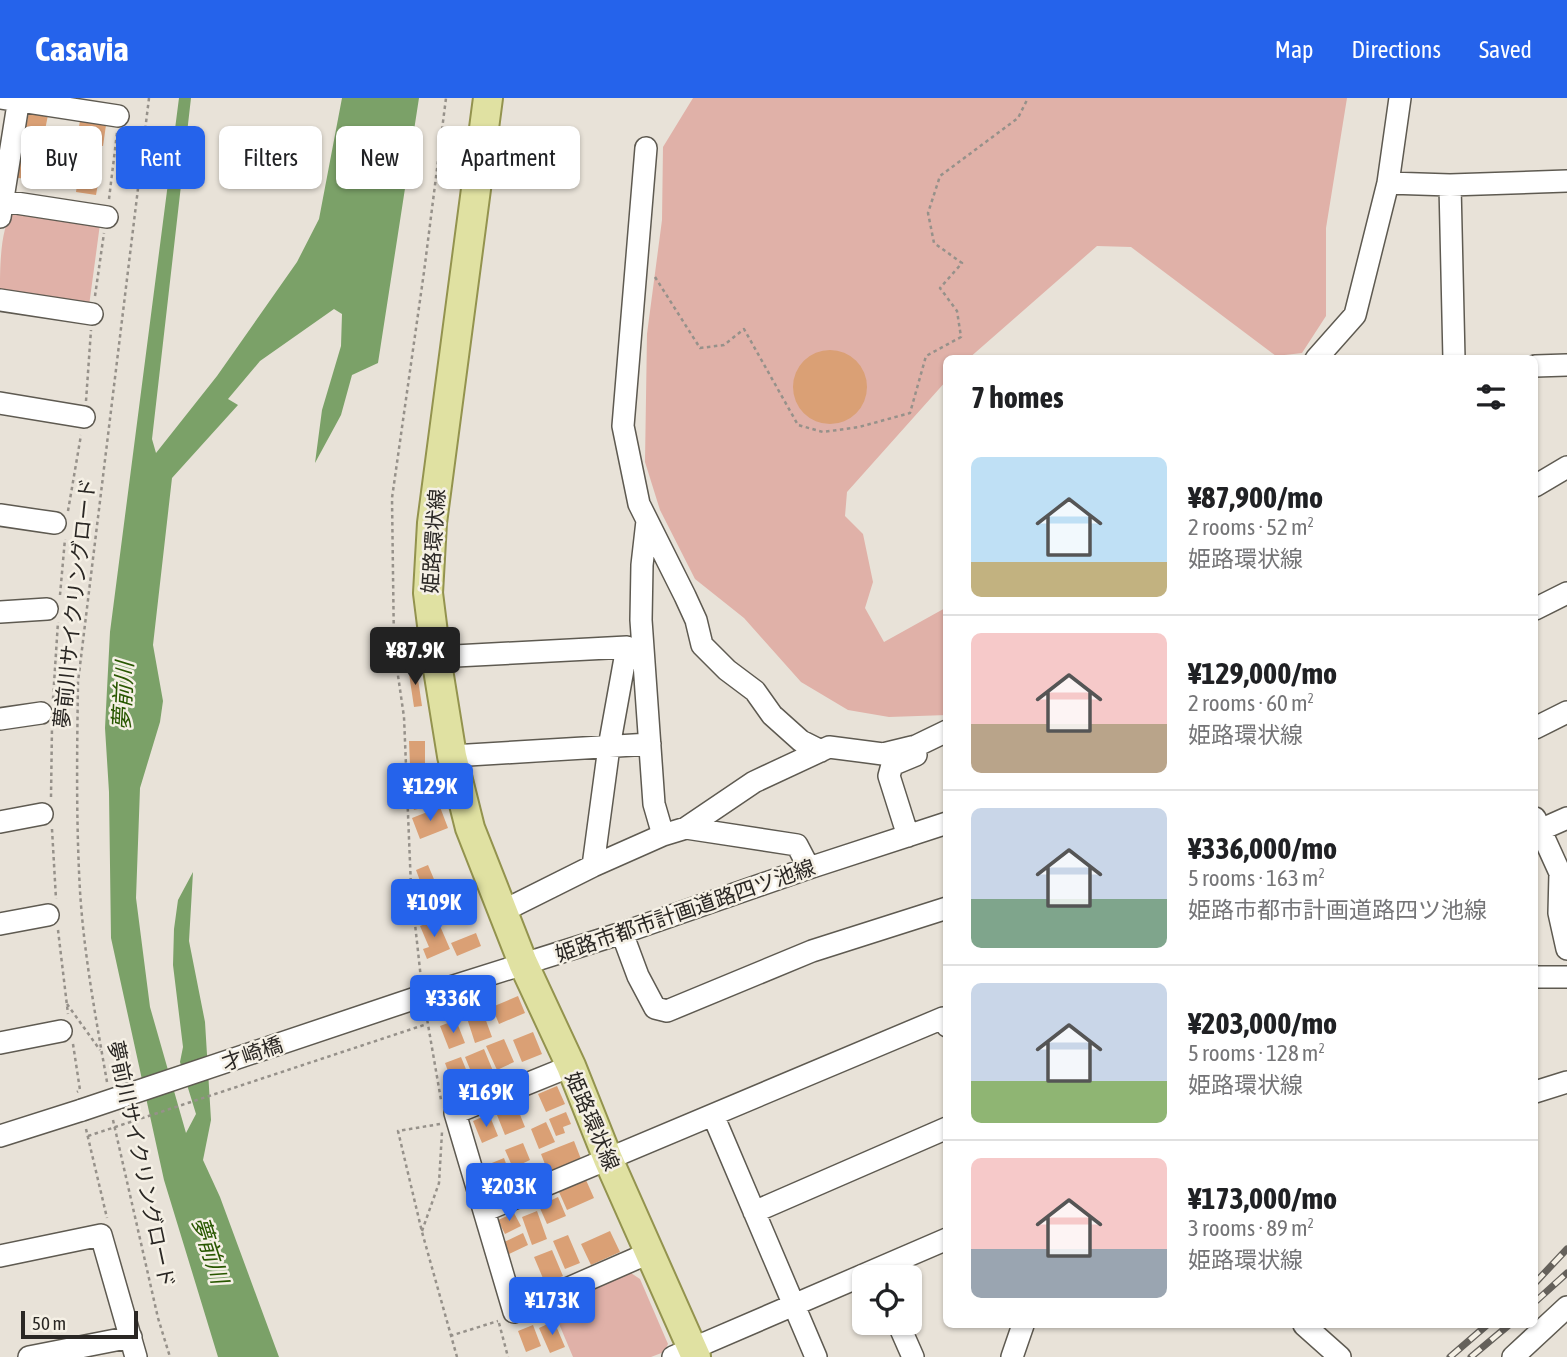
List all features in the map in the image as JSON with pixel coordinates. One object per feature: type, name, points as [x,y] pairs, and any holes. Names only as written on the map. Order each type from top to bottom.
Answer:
[{"type":"main road","name":"姫路環状線","points":[[488,98],[432,523],[428,593],[436,657],[452,756],[470,828],[523,963],[651,1252],[687,1354]]},
{"type":"street","points":[[1320,355],[1355,315],[1388,183],[1400,98]]},
{"type":"street","points":[[107,217],[1,209],[13,99],[118,116]]},
{"type":"street","points":[[646,148],[623,426],[643,513],[691,608],[702,645],[727,670],[755,691],[772,715],[801,741],[821,751]]},
{"type":"street","points":[[1388,183],[1450,185],[1567,181]]},
{"type":"street","points":[[1450,185],[1454,355]]},
{"type":"street","points":[[0,300],[92,314]]},
{"type":"street","points":[[1538,366],[1567,365]]},
{"type":"street","points":[[0,403],[84,417]]},
{"type":"street","points":[[1538,484],[1567,467]]},
{"type":"street","points":[[593,866],[626,647],[635,620],[642,565],[643,513]]},
{"type":"street","points":[[0,516],[63,523]]},
{"type":"street","points":[[1538,608],[1567,593]]},
{"type":"street","points":[[0,612],[55,610]]},
{"type":"street","points":[[635,620],[650,744],[654,804],[663,835]]},
{"type":"street","points":[[436,657],[626,647]]},
{"type":"street","points":[[1538,726],[1567,712]]},
{"type":"street","points":[[0,719],[48,716]]},
{"type":"street","points":[[503,911],[593,866],[663,835],[686,828],[754,782],[829,747],[883,754],[916,746],[943,732]]},
{"type":"street","points":[[452,756],[650,744]]},
{"type":"street","points":[[908,836],[889,776],[892,765],[943,744]]},
{"type":"street","points":[[0,821],[48,813]]},
{"type":"street","points":[[1538,824],[1567,818]]},
{"type":"street","name":"姫路市都市計画道路四ツ池線","points":[[422,996],[622,933],[809,867],[943,824]]},
{"type":"street","points":[[1538,826],[1559,873],[1559,913],[1567,949]]},
{"type":"street","points":[[686,828],[797,845],[809,867]]},
{"type":"street","points":[[622,933],[638,976],[655,1008],[667,1011],[813,951],[943,909]]},
{"type":"street","points":[[0,924],[54,915]]},
{"type":"street","points":[[1538,977],[1567,977]]},
{"type":"street","name":"才崎橋","points":[[0,1136],[422,996]]},
{"type":"street","points":[[484,1211],[943,1018]]},
{"type":"street","points":[[0,1043],[67,1030]]},
{"type":"street","points":[[570,1066],[455,1113],[514,1312],[651,1252]]},
{"type":"street","points":[[1538,1091],[1567,1082]]},
{"type":"street","points":[[713,1115],[816,1357]]},
{"type":"street","points":[[754,1212],[943,1130]]},
{"type":"street","points":[[0,1256],[101,1235],[133,1347],[29,1357]]},
{"type":"street","points":[[894,1265],[943,1241]]},
{"type":"street","points":[[687,1354],[794,1305],[852,1283]]},
{"type":"street","points":[[1513,1357],[1567,1307]]},
{"type":"street","points":[[1012,1357],[1022,1328]]},
{"type":"street","points":[[1307,1328],[1340,1357]]},
{"type":"street","points":[[903,1335],[913,1357]]},
{"type":"path","name":"夢前川サイクリングロード","points":[[108,1090],[86,951],[80,892],[76,778],[78,682],[149,98]]},
{"type":"path","points":[[636,263],[654,275],[700,348],[724,345],[744,329],[799,425],[823,432],[859,427],[910,413],[926,356],[961,337],[957,311],[940,288],[962,264],[934,243],[928,213],[940,176],[1018,118],[1028,98]]},
{"type":"path","points":[[101,1235],[109,1226],[88,1136],[84,1122],[70,1126],[75,1112],[65,1099],[80,1090],[67,1030],[54,915],[48,813],[48,716],[63,523],[84,417],[92,314],[107,217],[118,116]]},
{"type":"path","points":[[66,1003],[102,1053]]},
{"type":"path","points":[[88,1136],[427,1024]]},
{"type":"path","name":"夢前川サイクリングロード","points":[[113,1115],[158,1318],[170,1357]]},
{"type":"path","points":[[422,1232],[439,1183],[441,1136],[446,1123],[398,1131],[422,1232],[457,1357]]},
{"type":"path","points":[[450,1336],[498,1321]]},
{"type":"shaded area","points":[[693,98],[1347,98],[1326,228],[1326,316],[1302,353],[1275,355],[1131,247],[1097,246],[973,355],[943,355],[943,384],[847,492],[845,516],[863,534],[873,582],[865,608],[884,642],[943,609],[943,715],[889,717],[848,710],[801,682],[744,618],[695,579],[660,510],[645,462],[647,334],[662,220],[663,147]]},
{"type":"shaded area","points":[[14,210],[100,224],[89,306],[0,290],[3,236]]},
{"type":"shaded area","points":[[631,1273],[640,1279],[668,1344],[664,1352],[651,1357],[573,1357],[551,1305]]},
{"type":"water","points":[[179,98],[191,98],[188,126],[175,126]]},
{"type":"water","points":[[342,98],[419,98],[415,126],[337,126]]},
{"type":"water","name":"夢前川","points":[[336,130],[336,189],[405,189],[378,363],[352,375],[341,415],[315,463],[322,410],[341,346],[342,314],[334,309],[260,361],[228,399],[238,405],[172,478],[153,645],[163,701],[160,722],[140,788],[136,898],[150,1007],[186,1133],[196,1114],[180,1062],[183,1047],[173,965],[178,900],[193,872],[189,941],[205,1022],[211,1120],[203,1160],[220,1197],[279,1357],[218,1357],[164,1180],[111,938],[109,792],[105,728],[110,632],[167,189],[181,189],[152,439],[156,453],[217,376],[297,262],[319,219]]},
{"type":"building","points":[[29,112],[48,115],[46,126],[26,126]]},
{"type":"building","points":[[80,121],[106,125],[103,146],[102,126],[79,126]]},
{"type":"building","points":[[16,152],[21,153],[21,178],[13,177]]},
{"type":"building","points":[[76,189],[97,189],[96,195],[76,192]]},
{"type":"building","points":[[823,350],[837,350],[851,356],[861,366],[867,387],[861,408],[851,418],[837,424],[823,424],[809,418],[799,408],[793,394],[793,380],[799,366],[809,356]]},
{"type":"building","points":[[416,666],[422,706],[414,707],[408,667]]},
{"type":"building","points":[[409,741],[425,741],[425,764],[410,765]]},
{"type":"building","points":[[426,772],[431,792],[413,797],[408,776]]},
{"type":"building","points":[[427,796],[430,806],[414,810],[411,800]]},
{"type":"building","points":[[440,807],[448,828],[420,839],[412,818]]},
{"type":"building","points":[[428,865],[436,884],[423,889],[416,870]]},
{"type":"building","points":[[439,888],[445,901],[425,909],[419,895]]},
{"type":"building","points":[[440,908],[443,913],[422,921],[420,916]]},
{"type":"building","points":[[437,919],[450,949],[427,959],[423,949],[429,947],[420,926]]},
{"type":"building","points":[[476,933],[481,946],[457,956],[451,943]]},
{"type":"building","points":[[518,996],[525,1013],[499,1024],[492,1007]]},
{"type":"building","points":[[481,1007],[492,1037],[475,1043],[465,1012]]},
{"type":"building","points":[[456,1020],[465,1043],[449,1049],[440,1026]]},
{"type":"building","points":[[533,1032],[542,1054],[522,1062],[513,1040]]},
{"type":"building","points":[[504,1039],[514,1062],[497,1070],[486,1046]]},
{"type":"building","points":[[484,1049],[493,1071],[474,1079],[465,1057]]},
{"type":"building","points":[[461,1057],[472,1084],[455,1090],[445,1063]]},
{"type":"building","points":[[557,1086],[565,1104],[546,1112],[538,1094]]},
{"type":"building","points":[[515,1102],[525,1127],[505,1135],[495,1110]]},
{"type":"building","points":[[566,1112],[571,1124],[563,1127],[565,1133],[556,1136],[549,1119]]},
{"type":"building","points":[[489,1114],[498,1136],[482,1143],[473,1121]]},
{"type":"building","points":[[546,1122],[555,1142],[539,1149],[531,1129]]},
{"type":"building","points":[[574,1141],[581,1159],[548,1172],[541,1154]]},
{"type":"building","points":[[523,1143],[530,1160],[513,1168],[505,1150]]},
{"type":"building","points":[[504,1158],[511,1177],[490,1186],[482,1167]]},
{"type":"building","points":[[532,1164],[539,1178],[520,1186],[514,1172]]},
{"type":"building","points":[[586,1180],[594,1198],[567,1210],[559,1192]]},
{"type":"building","points":[[558,1197],[566,1216],[547,1224],[539,1206]]},
{"type":"building","points":[[537,1211],[547,1239],[532,1245],[522,1217]]},
{"type":"building","points":[[514,1213],[521,1226],[505,1234],[498,1220]]},
{"type":"building","points":[[610,1231],[620,1252],[591,1265],[581,1244]]},
{"type":"building","points":[[523,1233],[528,1245],[507,1255],[502,1243]]},
{"type":"building","points":[[568,1235],[580,1263],[565,1269],[553,1241]]},
{"type":"building","points":[[552,1250],[563,1276],[545,1283],[534,1257]]},
{"type":"building","points":[[554,1321],[565,1347],[550,1353],[539,1328]]},
{"type":"building","points":[[533,1325],[541,1346],[526,1352],[518,1331]]},
{"type":"railway","points":[[1538,1280],[1567,1249]]},
{"type":"railway","points":[[1538,1299],[1567,1273]]},
{"type":"railway","points":[[1450,1357],[1484,1328]]},
{"type":"railway","points":[[1471,1357],[1505,1328]]}]
